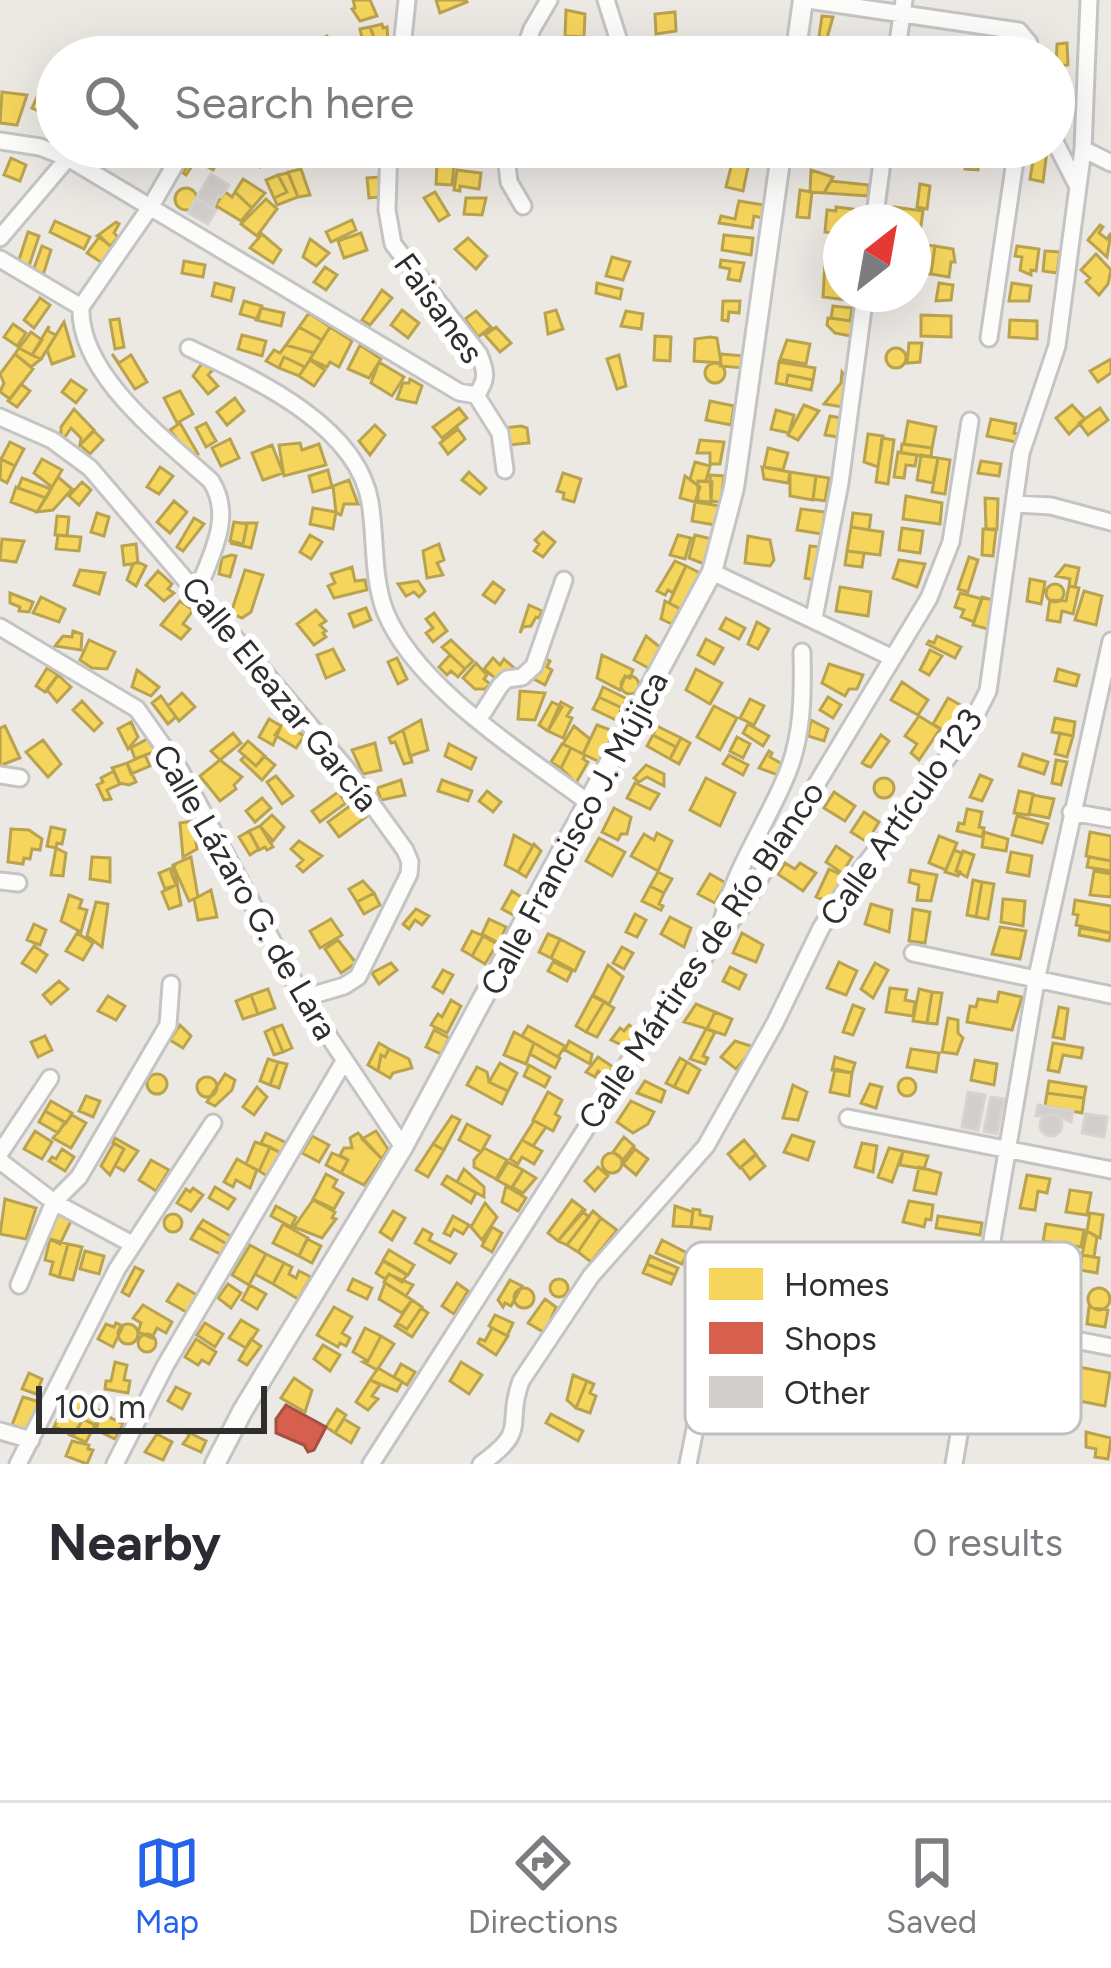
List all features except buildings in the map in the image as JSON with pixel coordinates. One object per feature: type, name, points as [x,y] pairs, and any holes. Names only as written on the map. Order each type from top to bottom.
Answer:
[{"type":"street","points":[[403,36],[407,0]]},
{"type":"street","points":[[530,36],[549,0]]},
{"type":"street","points":[[606,0],[617,36]]},
{"type":"street","points":[[799,36],[806,0],[903,7],[1019,31],[1023,36]]},
{"type":"street","name":"Calle Artículo 123","points":[[482,1464],[507,1446],[516,1426],[515,1396],[521,1381],[591,1276],[706,1147],[775,1024],[821,928],[966,734],[988,692],[1022,453],[1057,346],[1083,148],[1089,0]]},
{"type":"street","points":[[0,141],[36,146]]},
{"type":"street","points":[[1083,148],[1111,163]]},
{"type":"street","points":[[0,238],[60,168]]},
{"type":"street","points":[[85,168],[459,392],[476,395]]},
{"type":"street","points":[[173,168],[81,307],[88,350],[104,376],[211,481],[223,500],[222,522],[197,592]]},
{"type":"street","name":"Faisanes","points":[[388,168],[387,210],[393,244],[478,354],[485,370],[484,384],[476,395],[500,433],[505,470]]},
{"type":"street","points":[[508,168],[509,182],[523,206]]},
{"type":"street","name":"Calle Francisco J. Mújica","points":[[215,1464],[243,1410],[404,1147],[712,572],[734,488],[779,168]]},
{"type":"street","points":[[876,204],[881,168]]},
{"type":"street","points":[[989,338],[1015,168]]},
{"type":"street","points":[[1068,168],[1077,185]]},
{"type":"street","points":[[0,259],[81,307]]},
{"type":"street","points":[[814,618],[840,483],[863,312]]},
{"type":"street","points":[[189,348],[253,379],[332,432],[352,458],[370,497],[385,611],[435,683],[589,803]]},
{"type":"street","name":"Calle Eleazar García","points":[[0,417],[52,440],[90,468],[345,767],[410,862],[409,874],[358,977],[303,998]]},
{"type":"street","name":"Calle Mártires de Río Blanco","points":[[371,1464],[634,1052],[757,884],[892,658],[943,569],[970,421]]},
{"type":"street","points":[[1016,504],[1051,506],[1111,522]]},
{"type":"street","points":[[712,572],[892,658]]},
{"type":"street","points":[[478,719],[507,679],[522,677],[534,666],[564,580]]},
{"type":"street","name":"Calle Lázaro G. de Lara","points":[[0,627],[137,710],[180,770],[303,998],[404,1147]]},
{"type":"street","points":[[992,1242],[1036,981],[1111,641]]},
{"type":"street","points":[[718,939],[728,893],[788,772],[800,735],[802,652]]},
{"type":"street","points":[[0,775],[20,778]]},
{"type":"street","points":[[1071,812],[1111,819]]},
{"type":"street","points":[[0,881],[18,883]]},
{"type":"street","points":[[913,952],[1111,995]]},
{"type":"street","points":[[19,1285],[54,1202],[79,1177],[168,1024],[171,983]]},
{"type":"street","points":[[115,1464],[165,1366],[344,1063]]},
{"type":"street","points":[[50,1078],[0,1157],[54,1202],[132,1244]]},
{"type":"street","points":[[848,1118],[1111,1170]]},
{"type":"street","points":[[18,1464],[132,1244],[213,1123]]},
{"type":"street","points":[[1081,1341],[1111,1347]]},
{"type":"street","points":[[0,1430],[31,1440]]},
{"type":"street","points":[[688,1464],[694,1434]]},
{"type":"street","points":[[953,1464],[958,1434]]}]
